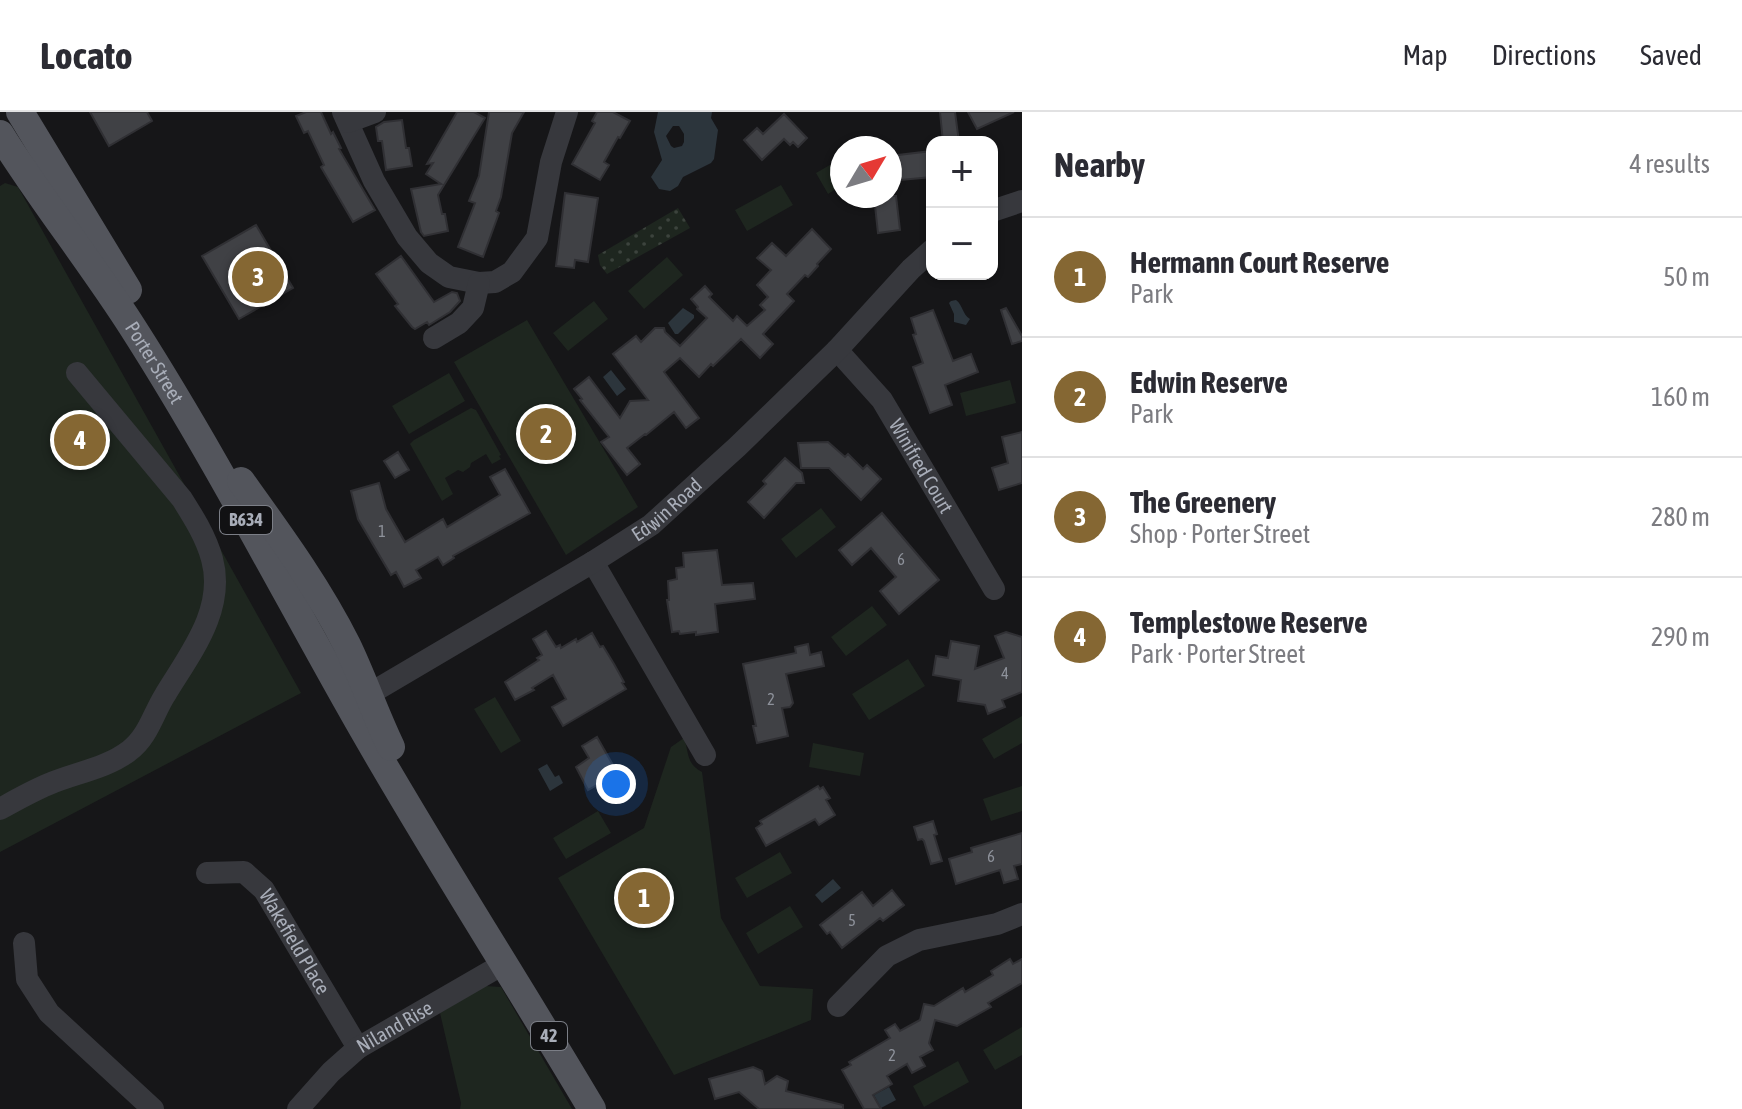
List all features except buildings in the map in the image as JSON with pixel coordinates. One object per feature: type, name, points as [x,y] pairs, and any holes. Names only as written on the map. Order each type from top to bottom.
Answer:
[{"type":"main road","name":"Porter Street","points":[[20,112],[95,233],[226,458],[305,573],[347,645],[359,700]]},
{"type":"main road","name":"Porter Street","points":[[5,153],[132,327],[292,602],[359,700],[420,827],[592,1109]]},
{"type":"street","points":[[375,112],[345,117],[374,181],[407,237],[429,263],[449,277],[479,283],[495,282],[512,272],[537,238],[551,162],[567,112]]},
{"type":"street","points":[[998,209],[1022,201]]},
{"type":"street","name":"Edwin Road","points":[[359,700],[651,525],[837,350],[926,255]]},
{"type":"street","points":[[434,338],[459,323],[473,308],[479,283]]},
{"type":"street","name":"Winifred Court","points":[[837,350],[882,400],[994,589]]},
{"type":"street","points":[[0,809],[50,783],[115,759],[137,744],[196,646],[211,610],[215,579],[213,561],[195,521],[182,499],[77,373]]},
{"type":"street","points":[[593,562],[705,755]]},
{"type":"street","points":[[292,602],[306,593],[305,573]]},
{"type":"street","name":"Wakefield Place","points":[[207,873],[244,872],[264,890],[358,1048]]},
{"type":"street","points":[[838,1006],[887,956],[919,940],[997,924],[1022,914]]},
{"type":"street","points":[[24,943],[27,979],[49,1013],[153,1109]]},
{"type":"street","name":"Niland Rise","points":[[298,1109],[331,1072],[358,1048],[505,963]]},
{"type":"shaded area","points":[[658,112],[712,112],[711,118],[718,130],[714,159],[683,177],[678,186],[670,191],[659,189],[651,177],[662,160],[654,132]],"holes":[[[673,126],[679,126],[684,142],[682,146],[674,148],[666,136]]]},
{"type":"shaded area","points":[[830,165],[828,194],[816,173]]},
{"type":"shaded area","points":[[5,183],[18,187],[301,693],[0,852],[0,186]]},
{"type":"shaded area","points":[[781,185],[793,205],[747,231],[735,210]]},
{"type":"shaded area","points":[[678,208],[690,228],[607,274],[600,265],[598,255]]},
{"type":"shaded area","points":[[667,257],[683,275],[644,309],[628,291]]},
{"type":"shaded area","points":[[956,300],[970,319],[966,325],[954,322],[949,303]]},
{"type":"shaded area","points":[[594,301],[608,319],[568,351],[553,333]]},
{"type":"shaded area","points":[[683,308],[694,318],[675,334],[668,323]]},
{"type":"shaded area","points":[[527,320],[638,507],[566,555],[454,362]]},
{"type":"shaded area","points":[[611,370],[626,389],[617,396],[603,377]]},
{"type":"shaded area","points":[[449,373],[465,401],[409,434],[392,406]]},
{"type":"shaded area","points":[[1010,380],[1016,403],[966,416],[960,393]]},
{"type":"shaded area","points":[[471,408],[476,410],[501,459],[492,464],[486,454],[463,472],[458,470],[445,478],[453,494],[442,501],[410,444]]},
{"type":"shaded area","points":[[821,508],[836,527],[796,558],[781,539]]},
{"type":"shaded area","points":[[872,606],[887,625],[846,656],[831,637]]},
{"type":"shaded area","points":[[908,659],[925,686],[869,720],[852,694]]},
{"type":"shaded area","points":[[495,697],[521,741],[501,753],[474,709]]},
{"type":"shaded area","points":[[1022,716],[1022,743],[994,759],[982,739]]},
{"type":"shaded area","points":[[684,738],[691,761],[702,772],[721,918],[760,986],[813,989],[811,1020],[674,1075],[558,878],[644,828],[671,747]]},
{"type":"shaded area","points":[[813,743],[864,753],[860,776],[809,767]]},
{"type":"shaded area","points":[[547,764],[563,783],[550,791],[538,769]]},
{"type":"shaded area","points":[[1022,786],[1022,811],[991,821],[983,799]]},
{"type":"shaded area","points":[[598,811],[611,833],[566,859],[553,838]]},
{"type":"shaded area","points":[[780,852],[792,873],[747,898],[735,878]]},
{"type":"shaded area","points":[[833,879],[841,888],[822,903],[815,895]]},
{"type":"shaded area","points":[[790,906],[803,927],[758,954],[746,933]]},
{"type":"shaded area","points":[[485,986],[501,987],[572,1109],[460,1109],[440,1013]]},
{"type":"shaded area","points":[[1022,1027],[1022,1055],[995,1070],[983,1050]]},
{"type":"shaded area","points":[[958,1061],[969,1082],[924,1107],[913,1086]]},
{"type":"shaded area","points":[[889,1087],[896,1100],[881,1108],[874,1095]]},
{"type":"place","name":"The Greenery","points":[[258,277]]},
{"type":"place","name":"Edwin Reserve","points":[[546,434]]},
{"type":"place","name":"Templestowe Reserve","points":[[80,440]]},
{"type":"place","name":"Hermann Court Reserve","points":[[644,898]]}]
